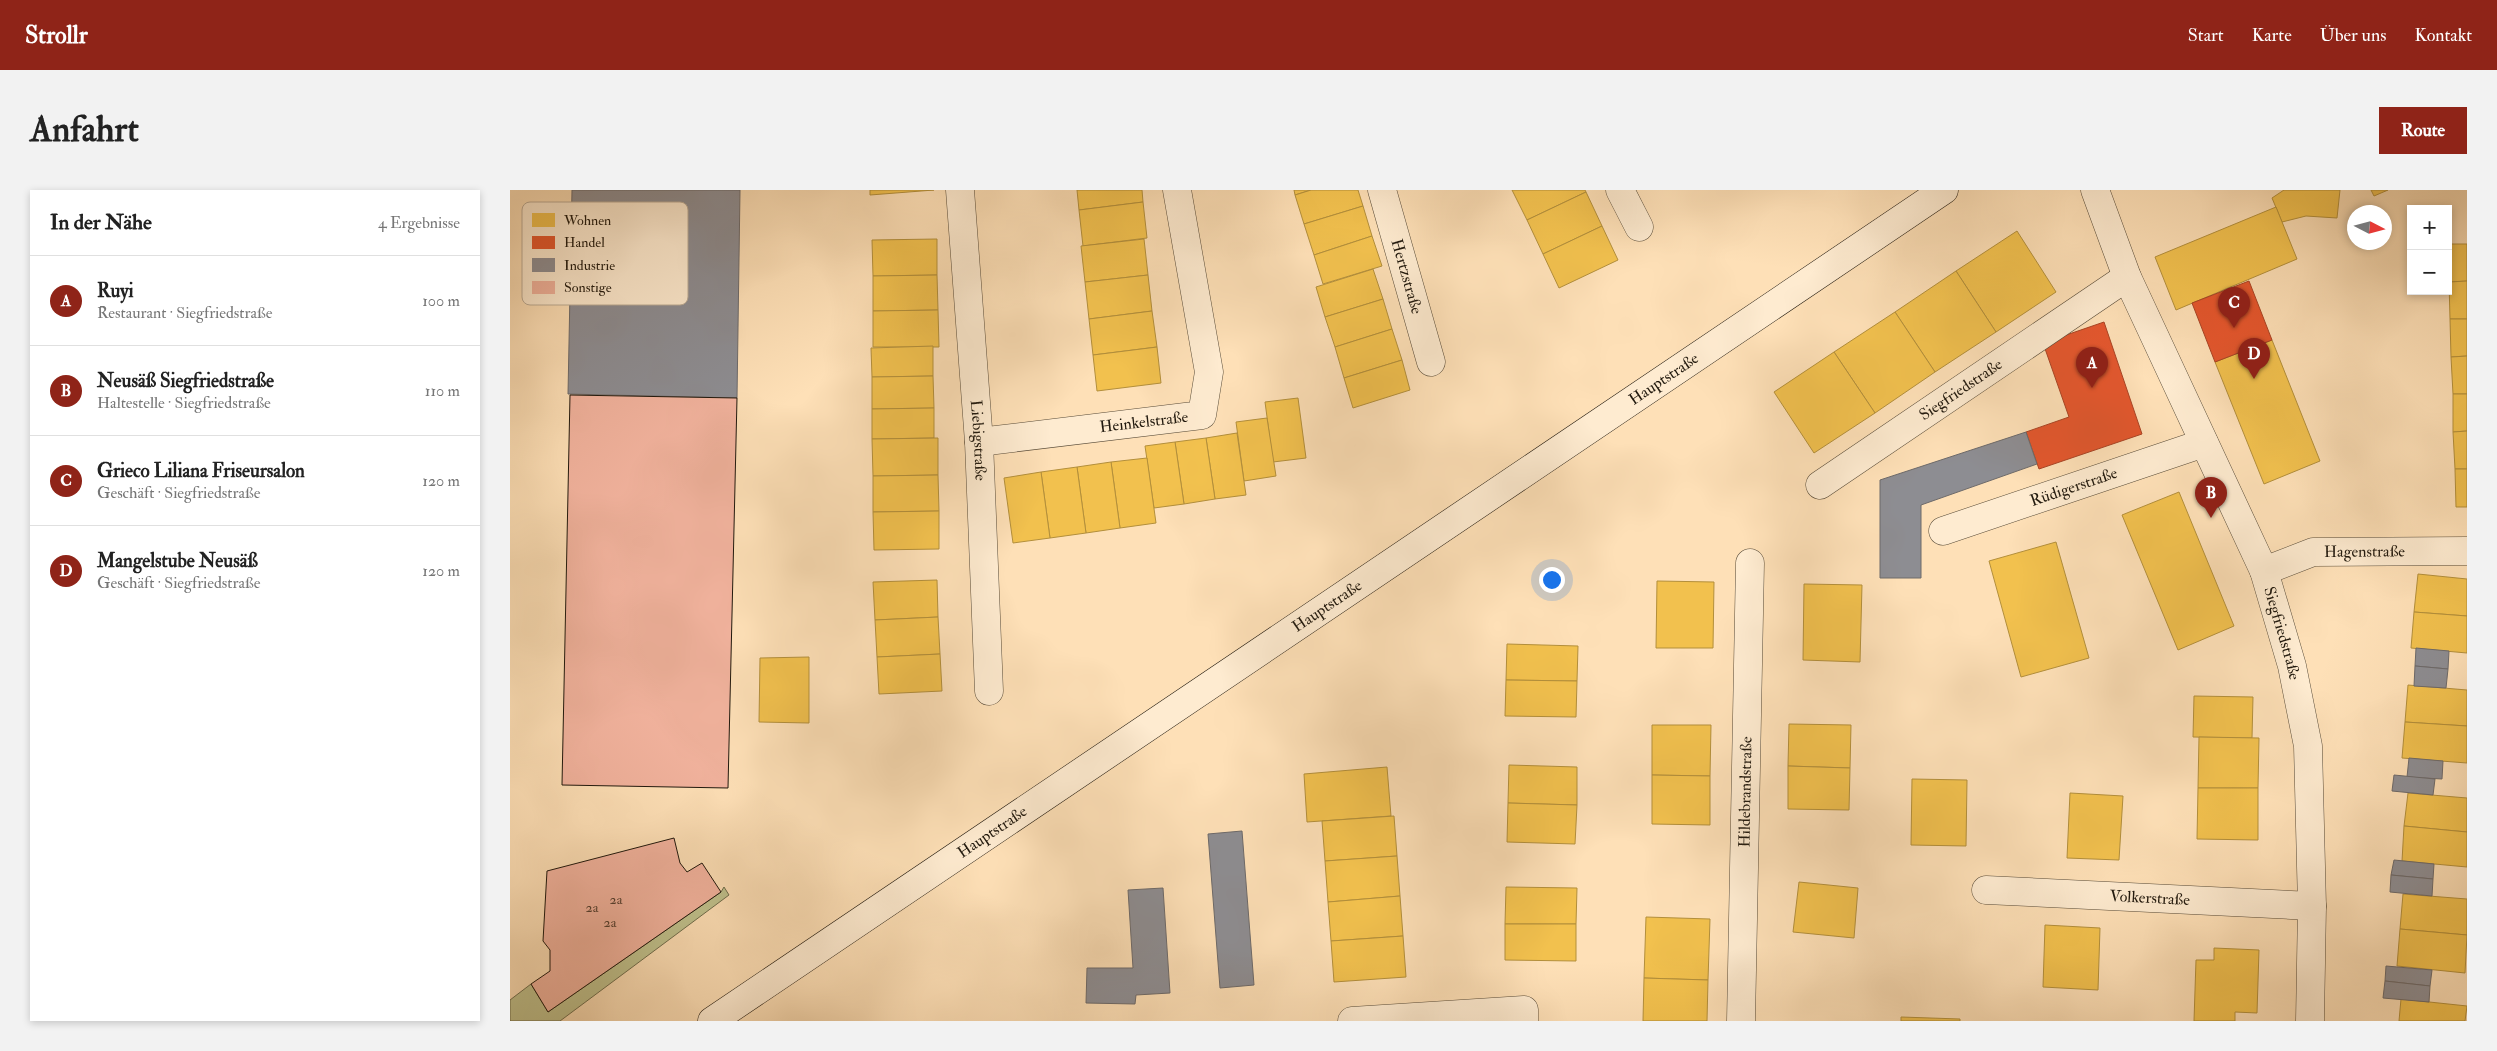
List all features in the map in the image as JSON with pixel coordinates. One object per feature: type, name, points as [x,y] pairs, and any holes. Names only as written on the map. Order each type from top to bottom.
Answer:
[{"type":"street","name":"Liebigstraße","points":[[960,190],[979,442],[989,691]]},
{"type":"street","name":"Heinkelstraße","points":[[979,442],[1202,416],[1209,372],[1177,190]]},
{"type":"street","name":"Hertzstraße","points":[[1382,190],[1431,362]]},
{"type":"street","points":[[1620,190],[1639,227]]},
{"type":"street","name":"Hauptstraße","points":[[712,1021],[1944,190]]},
{"type":"street","name":"Siegfriedstraße","points":[[2095,190],[2127,277],[2264,571],[2292,666],[2308,746],[2312,906],[2310,1021]]},
{"type":"street","name":"Siegfriedstraße","points":[[1820,485],[2127,277]]},
{"type":"street","name":"Rüdigerstraße","points":[[1943,532],[2204,443]]},
{"type":"street","name":"Hagenstraße","points":[[2264,571],[2313,552],[2467,551]]},
{"type":"street","name":"Hildebrandstraße","points":[[1741,1021],[1750,562]]},
{"type":"street","name":"Volkerstraße","points":[[1986,890],[2312,906]]},
{"type":"street","points":[[1352,1021],[1524,1016]]},
{"type":"green space","points":[[724,887],[729,895],[560,1021],[510,1021],[510,1000],[531,984],[548,1012],[721,892]]},
{"type":"building: Wohnen","points":[[870,190],[934,190],[870,195]]},
{"type":"building: Wohnen","points":[[1077,190],[1142,190],[1143,202],[1079,210]]},
{"type":"building: Wohnen","points":[[1294,190],[1311,190],[1295,195]]},
{"type":"building: Wohnen","points":[[1311,190],[1358,190],[1363,206],[1304,224],[1295,195]]},
{"type":"building: Wohnen","points":[[1512,190],[1585,190],[1586,192],[1527,220]]},
{"type":"building: Wohnen","points":[[2284,190],[2340,190],[2337,218],[2306,216],[2282,222],[2272,198]]},
{"type":"building: Wohnen","points":[[2371,190],[2388,190],[2374,196]]},
{"type":"building: Wohnen","points":[[1586,192],[1602,226],[1543,254],[1527,220]]},
{"type":"building: Wohnen","points":[[1143,202],[1147,238],[1083,246],[1079,210]]},
{"type":"building: Wohnen","points":[[1363,206],[1372,236],[1314,255],[1304,224]]},
{"type":"building: Wohnen","points":[[2276,207],[2297,259],[2176,310],[2155,257]]},
{"type":"building: Wohnen","points":[[1602,226],[1618,260],[1559,288],[1543,254]]},
{"type":"building: Wohnen","points":[[2017,231],[2056,292],[1996,332],[1956,271]]},
{"type":"building: Wohnen","points":[[1372,236],[1382,266],[1323,284],[1314,255]]},
{"type":"building: Wohnen","points":[[937,239],[937,275],[873,276],[872,240]]},
{"type":"building: Wohnen","points":[[1144,239],[1148,275],[1085,282],[1081,246]]},
{"type":"building: Wohnen","points":[[2452,244],[2467,244],[2467,281],[2452,282]]},
{"type":"building: Wohnen","points":[[1373,269],[1383,299],[1325,317],[1316,287]]},
{"type":"building: Wohnen","points":[[1956,271],[1996,332],[1935,372],[1895,312]]},
{"type":"building: Wohnen","points":[[937,275],[938,310],[873,311],[873,276]]},
{"type":"building: Wohnen","points":[[1148,275],[1152,311],[1089,319],[1085,282]]},
{"type":"building: Wohnen","points":[[2467,281],[2467,319],[2450,319],[2449,295],[2452,295],[2452,282]]},
{"type":"building: Wohnen","points":[[1383,299],[1392,329],[1335,347],[1325,317]]},
{"type":"building: Wohnen","points":[[938,310],[939,347],[873,347],[873,311]]},
{"type":"building: Wohnen","points":[[1152,311],[1157,347],[1093,355],[1089,319]]},
{"type":"building: Wohnen","points":[[1895,312],[1935,372],[1875,413],[1834,352]]},
{"type":"building: Wohnen","points":[[2450,319],[2467,319],[2467,356],[2451,357]]},
{"type":"building: Wohnen","points":[[1392,329],[1402,360],[1344,378],[1335,347]]},
{"type":"building: Wohnen","points":[[2272,340],[2320,461],[2264,484],[2215,362]]},
{"type":"building: Wohnen","points":[[933,346],[933,376],[872,377],[871,348]]},
{"type":"building: Wohnen","points":[[1157,347],[1161,383],[1097,391],[1093,355]]},
{"type":"building: Wohnen","points":[[1834,352],[1875,413],[1814,453],[1774,392]]},
{"type":"building: Wohnen","points":[[2467,356],[2467,394],[2453,394],[2451,357]]},
{"type":"building: Wohnen","points":[[1402,360],[1410,390],[1353,408],[1344,378]]},
{"type":"building: Wohnen","points":[[933,376],[934,408],[872,409],[872,377]]},
{"type":"building: Wohnen","points":[[2453,394],[2467,394],[2467,431],[2453,432]]},
{"type":"building: Wohnen","points":[[1298,398],[1306,458],[1273,462],[1265,402]]},
{"type":"building: Wohnen","points":[[934,408],[934,438],[872,439],[872,409]]},
{"type":"building: Wohnen","points":[[1267,418],[1276,476],[1244,481],[1236,422]]},
{"type":"building: Wohnen","points":[[2467,431],[2467,469],[2455,469],[2453,432]]},
{"type":"building: Wohnen","points":[[1237,433],[1246,495],[1215,499],[1206,438]]},
{"type":"building: Wohnen","points":[[938,438],[938,475],[873,476],[872,439]]},
{"type":"building: Wohnen","points":[[1206,438],[1215,499],[1184,504],[1175,442]]},
{"type":"building: Wohnen","points":[[1175,442],[1184,504],[1154,508],[1145,446]]},
{"type":"building: Wohnen","points":[[1147,458],[1156,523],[1120,528],[1111,462]]},
{"type":"building: Wohnen","points":[[1111,462],[1120,528],[1086,533],[1077,467]]},
{"type":"building: Wohnen","points":[[1077,467],[1086,533],[1050,538],[1041,472]]},
{"type":"building: Wohnen","points":[[2455,469],[2467,469],[2467,507],[2456,507]]},
{"type":"building: Wohnen","points":[[1041,472],[1050,538],[1013,543],[1004,478]]},
{"type":"building: Wohnen","points":[[938,475],[939,511],[873,512],[873,476]]},
{"type":"building: Wohnen","points":[[2179,492],[2234,626],[2178,650],[2122,515]]},
{"type":"building: Wohnen","points":[[939,511],[939,549],[874,550],[873,512]]},
{"type":"building: Wohnen","points":[[2056,542],[2089,658],[2021,677],[1989,561]]},
{"type":"building: Wohnen","points":[[2418,574],[2467,579],[2467,616],[2414,612]]},
{"type":"building: Wohnen","points":[[937,580],[938,617],[875,620],[873,582]]},
{"type":"building: Wohnen","points":[[1657,581],[1714,582],[1713,648],[1656,648]]},
{"type":"building: Wohnen","points":[[1804,584],[1862,585],[1860,662],[1803,660]]},
{"type":"building: Wohnen","points":[[2414,612],[2467,616],[2467,653],[2411,648]]},
{"type":"building: Wohnen","points":[[938,617],[940,654],[877,657],[875,620]]},
{"type":"building: Wohnen","points":[[1507,644],[1578,646],[1577,681],[1506,680]]},
{"type":"building: Wohnen","points":[[940,654],[942,691],[879,694],[877,657]]},
{"type":"building: Wohnen","points":[[809,657],[809,723],[759,722],[760,658]]},
{"type":"building: Wohnen","points":[[1506,680],[1577,681],[1576,717],[1505,716]]},
{"type":"building: Wohnen","points":[[2408,685],[2467,690],[2467,726],[2405,722]]},
{"type":"building: Wohnen","points":[[2194,696],[2253,697],[2252,738],[2193,737]]},
{"type":"building: Wohnen","points":[[2405,722],[2467,726],[2467,763],[2402,758]]},
{"type":"building: Wohnen","points":[[1789,724],[1851,725],[1850,768],[1788,766]]},
{"type":"building: Wohnen","points":[[1652,725],[1711,725],[1710,776],[1652,775]]},
{"type":"building: Wohnen","points":[[2199,737],[2259,738],[2258,788],[2198,788]]},
{"type":"building: Wohnen","points":[[1509,765],[1577,767],[1577,805],[1508,803]]},
{"type":"building: Wohnen","points":[[1788,766],[1850,768],[1849,810],[1788,809]]},
{"type":"building: Wohnen","points":[[1387,767],[1391,816],[1307,822],[1304,774]]},
{"type":"building: Wohnen","points":[[1652,775],[1710,776],[1710,825],[1652,824]]},
{"type":"building: Wohnen","points":[[1912,779],[1967,780],[1966,846],[1911,845]]},
{"type":"building: Wohnen","points":[[2198,788],[2258,788],[2258,840],[2197,839]]},
{"type":"building: Wohnen","points":[[2070,793],[2123,796],[2119,860],[2067,858]]},
{"type":"building: Wohnen","points":[[2408,793],[2467,798],[2467,832],[2404,826]]},
{"type":"building: Wohnen","points":[[1508,803],[1577,805],[1575,844],[1507,842]]},
{"type":"building: Wohnen","points":[[1394,816],[1397,856],[1325,861],[1322,821]]},
{"type":"building: Wohnen","points":[[2404,826],[2467,832],[2467,867],[2402,861]]},
{"type":"building: Wohnen","points":[[1397,856],[1400,896],[1328,902],[1325,861]]},
{"type":"building: Wohnen","points":[[1799,882],[1858,888],[1854,938],[1793,932]]},
{"type":"building: Wohnen","points":[[1506,887],[1577,888],[1576,924],[1505,924]]},
{"type":"building: Wohnen","points":[[2403,894],[2467,899],[2467,935],[2400,929]]},
{"type":"building: Wohnen","points":[[1400,896],[1403,936],[1331,941],[1328,902]]},
{"type":"building: Wohnen","points":[[1646,917],[1710,919],[1708,980],[1644,978]]},
{"type":"building: Wohnen","points":[[1505,924],[1576,924],[1576,961],[1505,960]]},
{"type":"building: Wohnen","points":[[2045,925],[2100,928],[2098,990],[2043,987]]},
{"type":"building: Wohnen","points":[[2400,929],[2467,935],[2465,973],[2397,966]]},
{"type":"building: Wohnen","points":[[1403,936],[1406,977],[1334,982],[1331,941]]},
{"type":"building: Wohnen","points":[[2214,948],[2259,950],[2257,1013],[2235,1012],[2235,1021],[2194,1021],[2196,960],[2214,960]]},
{"type":"building: Wohnen","points":[[1644,978],[1708,980],[1707,1021],[1643,1021]]},
{"type":"building: Wohnen","points":[[2401,999],[2467,1006],[2465,1021],[2399,1021]]},
{"type":"building: Wohnen","points":[[1901,1017],[1960,1019],[1960,1021],[1901,1021]]},
{"type":"building: Handel","points":[[2249,281],[2272,340],[2215,362],[2192,303]]},
{"type":"building: Handel","points":[[2104,322],[2142,434],[2039,469],[2026,432],[2069,417],[2043,343]]},
{"type":"building: Industrie","points":[[572,190],[740,190],[737,398],[568,394],[570,305],[688,305],[688,202],[572,202]]},
{"type":"building: Industrie","points":[[2026,432],[2037,464],[1921,505],[1921,578],[1880,578],[1880,480]]},
{"type":"building: Industrie","points":[[2416,648],[2449,651],[2448,669],[2415,666]]},
{"type":"building: Industrie","points":[[2415,666],[2448,669],[2446,688],[2414,686]]},
{"type":"building: Industrie","points":[[2409,758],[2443,761],[2442,779],[2407,777]]},
{"type":"building: Industrie","points":[[2394,775],[2435,779],[2433,795],[2392,791]]},
{"type":"building: Industrie","points":[[1242,831],[1254,985],[1220,988],[1208,834]]},
{"type":"building: Industrie","points":[[2394,860],[2434,864],[2433,879],[2391,875]]},
{"type":"building: Industrie","points":[[2391,875],[2433,879],[2432,896],[2390,892]]},
{"type":"building: Industrie","points":[[1163,888],[1170,993],[1136,995],[1135,1004],[1086,1003],[1087,968],[1133,968],[1128,890]]},
{"type":"building: Industrie","points":[[2386,966],[2432,970],[2430,986],[2385,981]]},
{"type":"building: Industrie","points":[[2385,981],[2430,986],[2429,1002],[2383,998]]},
{"type":"building: Sonstige","points":[[570,395],[737,398],[728,788],[562,785]]},
{"type":"building: Sonstige","points":[[674,838],[680,863],[687,872],[702,863],[721,892],[548,1012],[531,984],[550,971],[550,950],[543,941],[547,871]]},
{"type":"place","name":"Grieco Liliana Friseursalon","points":[[2234,328]]},
{"type":"place","name":"Mangelstube Neusäß","points":[[2254,379]]},
{"type":"place","name":"Ruyi","points":[[2092,388]]},
{"type":"place","name":"Neusäß Siegfriedstraße","points":[[2211,518]]}]
